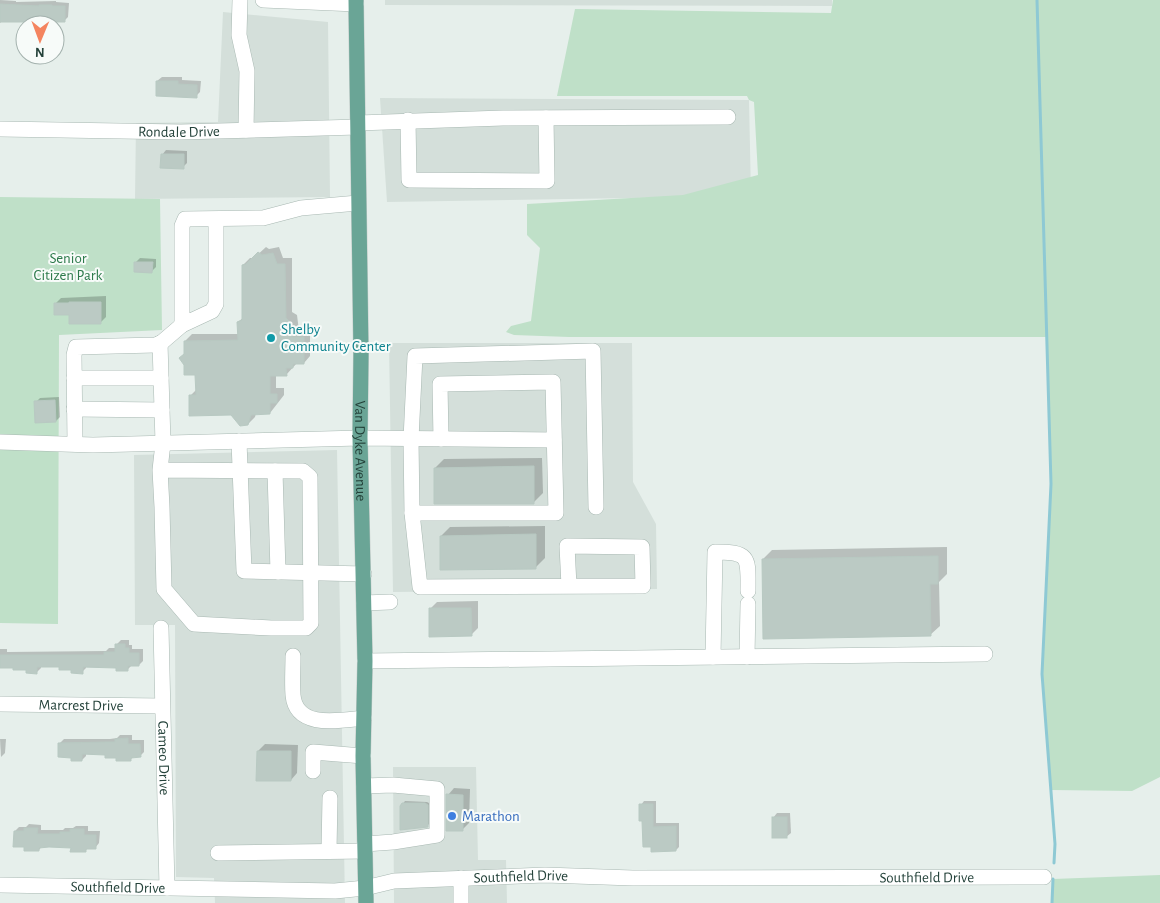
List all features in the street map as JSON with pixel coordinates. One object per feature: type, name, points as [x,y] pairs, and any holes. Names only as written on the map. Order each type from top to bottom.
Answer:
[{"type":"main road","name":"Van Dyke Avenue","points":[[356,2],[361,354],[360,438],[365,661],[364,786],[366,903]]},
{"type":"street","points":[[240,0],[239,35],[247,71],[246,130]]},
{"type":"street","points":[[263,0],[356,2]]},
{"type":"street","name":"Rondale Drive","points":[[0,130],[181,132],[358,125],[408,120],[728,117]]},
{"type":"street","points":[[408,120],[409,180],[547,181],[546,118]]},
{"type":"street","points":[[182,326],[182,226],[185,219],[263,218],[301,208],[358,203]]},
{"type":"street","points":[[75,444],[74,355],[76,347],[154,345],[160,343],[182,326],[212,311],[216,304],[216,219]]},
{"type":"street","points":[[160,343],[163,443],[160,470],[164,589],[194,624],[306,628],[312,623],[310,477],[303,471],[160,470]]},
{"type":"street","points":[[569,586],[567,546],[642,548],[643,586],[420,587],[412,513],[411,439],[415,356],[593,351],[596,507]]},
{"type":"street","points":[[74,378],[161,378]]},
{"type":"street","points":[[412,513],[556,512],[553,382],[440,384],[441,439]]},
{"type":"street","points":[[74,408],[162,410]]},
{"type":"street","points":[[0,442],[75,444],[360,438],[554,440]]},
{"type":"street","points":[[239,442],[244,571],[364,574]]},
{"type":"street","points":[[275,471],[278,572]]},
{"type":"street","points":[[713,657],[715,552],[734,552],[741,554],[745,558],[748,567],[747,657]]},
{"type":"street","points":[[364,603],[390,602]]},
{"type":"street","name":"Cameo Drive","points":[[161,628],[167,888]]},
{"type":"street","points":[[365,661],[985,654]]},
{"type":"street","points":[[293,656],[293,696],[295,705],[300,712],[314,720],[323,721],[364,718]]},
{"type":"street","name":"Marcrest Drive","points":[[0,704],[162,706]]},
{"type":"street","points":[[313,771],[312,752],[364,756]]},
{"type":"street","points":[[218,852],[329,850],[365,847],[437,835],[437,790],[393,785],[364,786]]},
{"type":"street","points":[[329,850],[330,798]]},
{"type":"street","name":"Southfield Drive","points":[[0,885],[167,888],[196,896],[320,897],[334,891],[365,888],[394,882],[545,875],[633,878],[1044,877]]},
{"type":"street","points":[[461,878],[461,903]]},
{"type":"shaded area","points":[[385,0],[832,0],[832,6],[385,5]]},
{"type":"shaded area","points":[[223,12],[328,22],[330,197],[135,199],[136,123],[218,122]]},
{"type":"shaded area","points":[[380,98],[749,100],[751,196],[387,202]]},
{"type":"shaded area","points":[[389,343],[632,343],[633,482],[656,524],[657,589],[393,592]]},
{"type":"shaded area","points":[[337,450],[345,903],[215,903],[214,878],[176,877],[175,625],[135,625],[134,455]]},
{"type":"shaded area","points":[[393,767],[476,767],[478,860],[506,860],[507,903],[394,903]]},
{"type":"green space","points":[[833,0],[1160,0],[1160,777],[1132,791],[1051,790],[1042,674],[1051,484],[1047,337],[569,337],[514,335],[506,332],[511,326],[531,321],[540,248],[527,235],[527,204],[683,195],[758,175],[754,102],[749,100],[747,96],[557,96],[575,9],[831,13]]},
{"type":"green space","name":"Senior Citizen Park","points":[[0,197],[160,199],[162,330],[59,335],[58,624],[0,623]]},
{"type":"green space","points":[[1160,875],[1160,903],[1052,903],[1053,879]]},
{"type":"building","points":[[0,4],[65,6],[65,15],[15,15],[15,22],[0,22]]},
{"type":"building","points":[[156,81],[178,81],[178,84],[197,85],[197,98],[156,96]]},
{"type":"building","points":[[161,154],[184,154],[184,169],[160,168]]},
{"type":"building","name":"Shelby Community Center","points":[[258,252],[262,255],[273,253],[277,264],[285,264],[286,318],[290,322],[292,337],[304,337],[304,364],[293,364],[293,368],[286,368],[287,376],[270,376],[270,394],[277,394],[277,403],[270,403],[270,414],[251,415],[248,425],[240,426],[231,415],[189,416],[189,395],[196,395],[195,375],[184,375],[184,365],[179,358],[184,354],[184,341],[238,340],[237,322],[242,320],[242,265],[246,264]]},
{"type":"building","points":[[134,262],[153,262],[152,273],[134,272]]},
{"type":"building","points":[[101,302],[101,324],[69,324],[69,315],[54,315],[54,303]]},
{"type":"building","points":[[55,400],[56,422],[35,423],[34,401]]},
{"type":"building","points":[[534,466],[534,504],[434,504],[434,468]]},
{"type":"building","points":[[536,534],[536,569],[440,570],[440,536]]},
{"type":"building","points":[[938,556],[938,584],[930,584],[931,636],[763,639],[762,559]]},
{"type":"building","points":[[429,608],[471,608],[472,636],[429,637]]},
{"type":"building","points":[[115,644],[125,644],[125,648],[129,648],[129,653],[139,653],[139,666],[128,666],[128,671],[116,671],[116,668],[83,667],[83,674],[71,673],[71,670],[59,670],[59,667],[37,667],[37,674],[26,673],[26,670],[0,668],[0,655],[104,655],[104,652],[115,652]]},
{"type":"building","points":[[128,738],[128,744],[140,744],[141,757],[131,758],[131,761],[116,761],[116,758],[105,758],[105,755],[82,754],[82,761],[71,761],[71,758],[58,757],[58,743],[115,742],[115,739]]},
{"type":"building","points":[[257,751],[291,751],[291,781],[256,781]]},
{"type":"building","points":[[446,794],[463,795],[463,831],[446,831]]},
{"type":"building","points":[[402,803],[425,803],[428,805],[428,827],[400,830],[400,806]]},
{"type":"building","points":[[639,804],[653,804],[653,827],[676,826],[676,851],[651,852],[651,847],[643,847],[642,821],[639,821]]},
{"type":"building","points":[[772,817],[787,817],[787,838],[772,838]]},
{"type":"building","points":[[24,828],[38,828],[37,834],[60,834],[60,832],[70,832],[70,829],[84,829],[84,835],[96,835],[96,849],[86,849],[86,852],[70,852],[71,848],[49,847],[39,848],[39,851],[24,851],[24,847],[13,847],[14,831],[24,831]]},
{"type":"waterway","points":[[1037,0],[1051,484],[1042,674],[1055,844],[1054,863]]},
{"type":"waterway","points":[[1052,903],[1053,879]]},
{"type":"place","name":"Shelby Community Center","points":[[271,338]]},
{"type":"place","name":"Marathon","points":[[452,816]]}]
